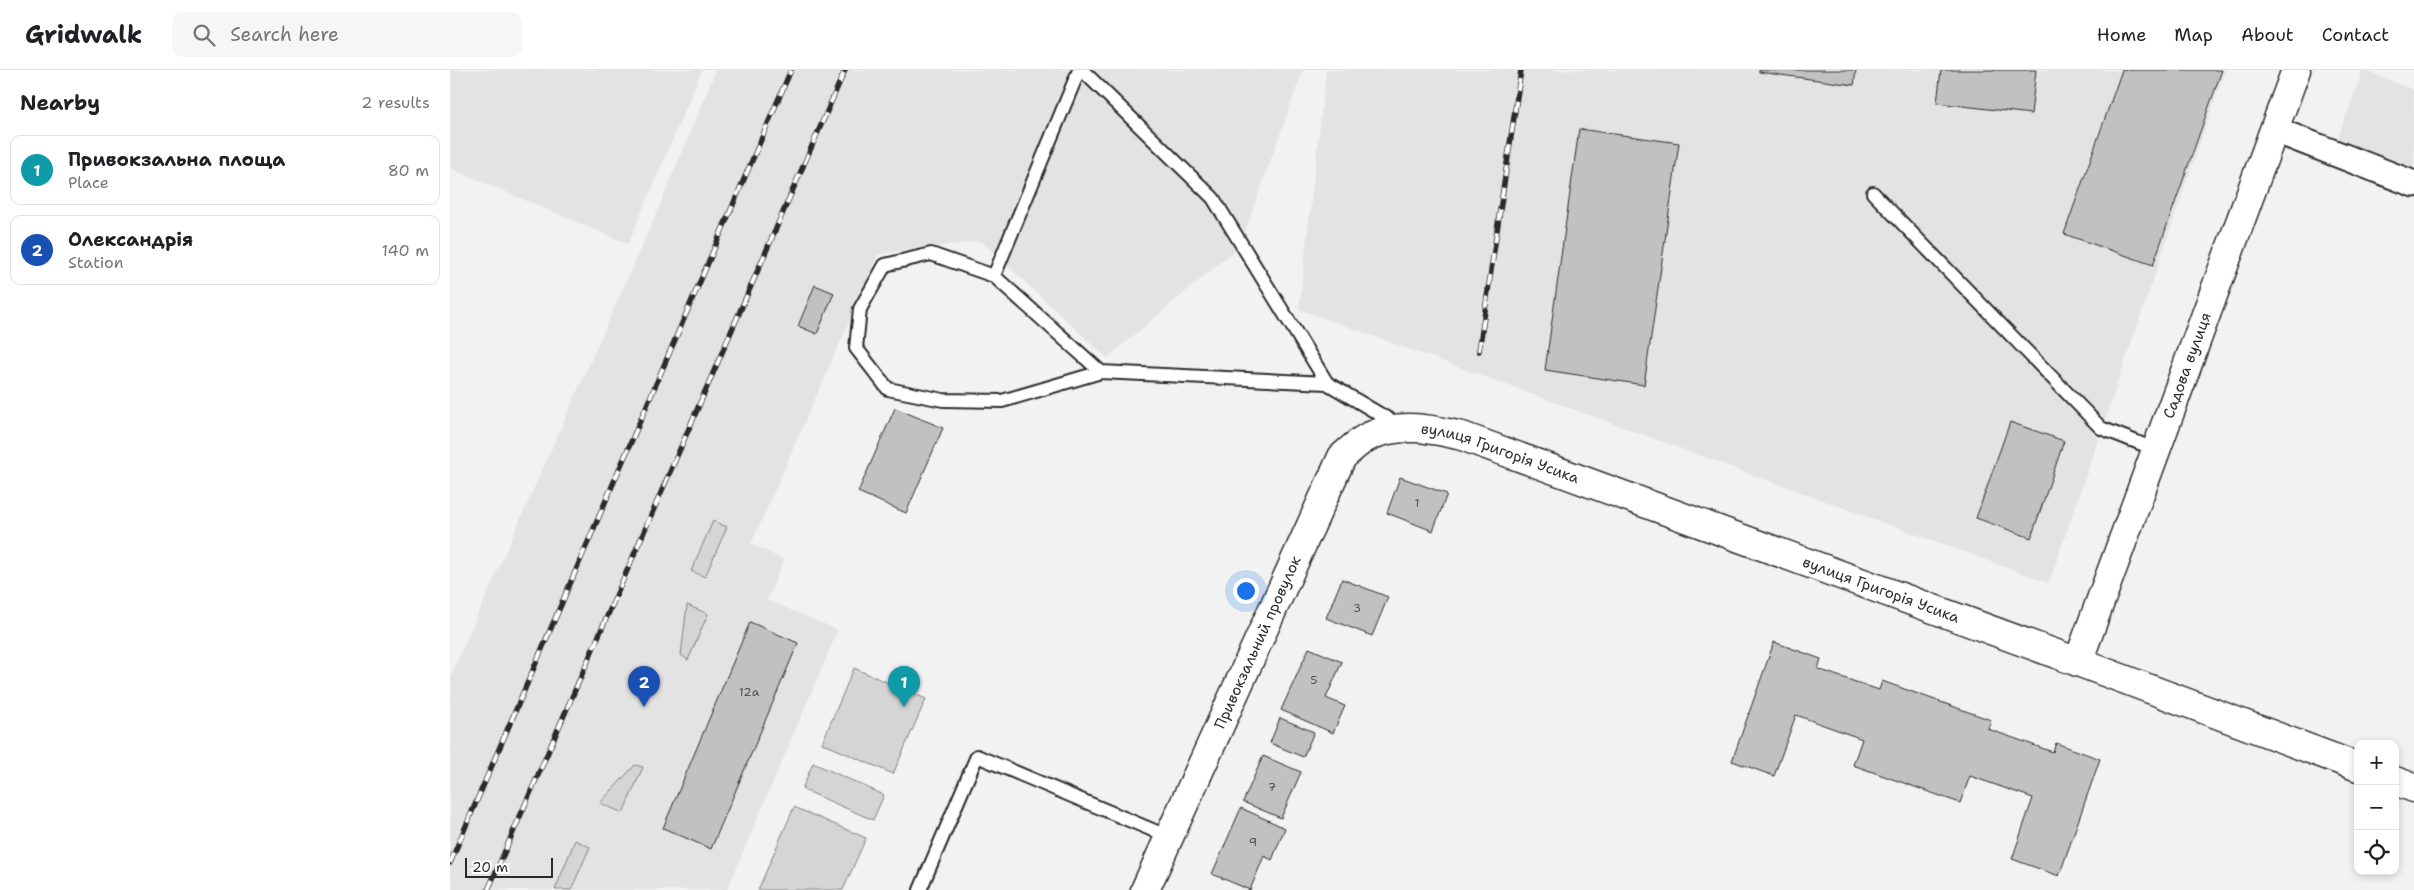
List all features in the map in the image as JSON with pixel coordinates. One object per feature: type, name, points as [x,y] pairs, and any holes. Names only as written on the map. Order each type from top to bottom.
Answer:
[{"type":"street","name":"Садова вулиця","points":[[2078,662],[2296,70]]},
{"type":"street","points":[[2275,130],[2414,184]]},
{"type":"street","name":"вулиця Григорія Усика","points":[[1402,428],[1430,428],[1462,436],[2354,766]]},
{"type":"street","name":"Привокзальний провулок","points":[[1145,890],[1342,457],[1370,436],[1402,428]]},
{"type":"street","points":[[2399,782],[2414,788]]},
{"type":"lane","points":[[994,276],[1080,70],[1213,198],[1327,384]]},
{"type":"lane","points":[[1874,193],[2101,428],[2156,450]]},
{"type":"lane","points":[[1101,372],[994,276],[931,254],[885,265],[860,309],[856,348],[888,389],[943,400],[1002,401],[1101,372],[1327,384],[1402,428]]},
{"type":"lane","points":[[920,890],[977,756],[1169,837]]},
{"type":"shaded area","points":[[450,70],[702,70],[628,244],[450,168]]},
{"type":"shaded area","points":[[716,70],[1303,70],[1240,246],[1107,358],[981,241],[879,254],[751,544],[784,560],[767,600],[838,630],[727,890],[450,890],[450,677],[657,212]]},
{"type":"shaded area","points":[[1326,70],[2225,70],[2049,583],[1299,309]]},
{"type":"shaded area","points":[[2363,70],[2414,90],[2414,172],[2336,143]]},
{"type":"shaded area","points":[[713,521],[727,527],[705,577],[691,571]]},
{"type":"shaded area","points":[[687,605],[708,614],[688,660],[681,655]]},
{"type":"shaded area","points":[[854,668],[926,699],[893,774],[822,743]]},
{"type":"shaded area","points":[[813,763],[884,795],[873,820],[802,789]]},
{"type":"shaded area","points":[[635,765],[643,767],[623,813],[600,803]]},
{"type":"shaded area","points":[[794,807],[866,838],[843,890],[758,890]]},
{"type":"shaded area","points":[[575,840],[590,847],[571,890],[555,890]]},
{"type":"building","points":[[1759,70],[1856,70],[1854,85],[1759,72]]},
{"type":"building","points":[[1941,70],[2036,70],[2031,114],[1937,103]]},
{"type":"building","points":[[2122,70],[2222,70],[2153,265],[2064,234]]},
{"type":"building","points":[[1579,129],[1679,143],[1644,385],[1545,370]]},
{"type":"building","points":[[815,285],[834,293],[817,334],[798,326]]},
{"type":"building","points":[[895,408],[943,428],[906,513],[858,492]]},
{"type":"building","points":[[2010,422],[2064,441],[2031,538],[1976,518]]},
{"type":"building","points":[[1400,477],[1447,494],[1433,531],[1387,513]]},
{"type":"building","points":[[1342,579],[1388,597],[1372,636],[1326,618]]},
{"type":"building","points":[[750,622],[798,643],[711,849],[663,828]]},
{"type":"building","points":[[1774,642],[1821,659],[1818,669],[1879,690],[1882,681],[1991,720],[1988,729],[2053,752],[2056,743],[2100,759],[2059,876],[2012,859],[2033,798],[1970,776],[1960,803],[1853,765],[1862,739],[1796,715],[1774,776],[1732,761]]},
{"type":"building","points":[[1309,648],[1342,662],[1326,698],[1345,706],[1333,733],[1281,710]]},
{"type":"building","points":[[1280,718],[1314,732],[1303,757],[1270,743]]},
{"type":"building","points":[[1263,756],[1301,772],[1281,818],[1243,802]]},
{"type":"building","points":[[1241,808],[1285,828],[1272,860],[1264,856],[1250,890],[1212,874]]},
{"type":"railway","points":[[450,863],[791,70]]},
{"type":"railway","points":[[488,890],[845,70]]},
{"type":"railway","points":[[1479,351],[1521,70]]},
{"type":"place","name":"Олександрія","points":[[644,707]]},
{"type":"place","name":"Привокзальна площа","points":[[904,707]]}]
